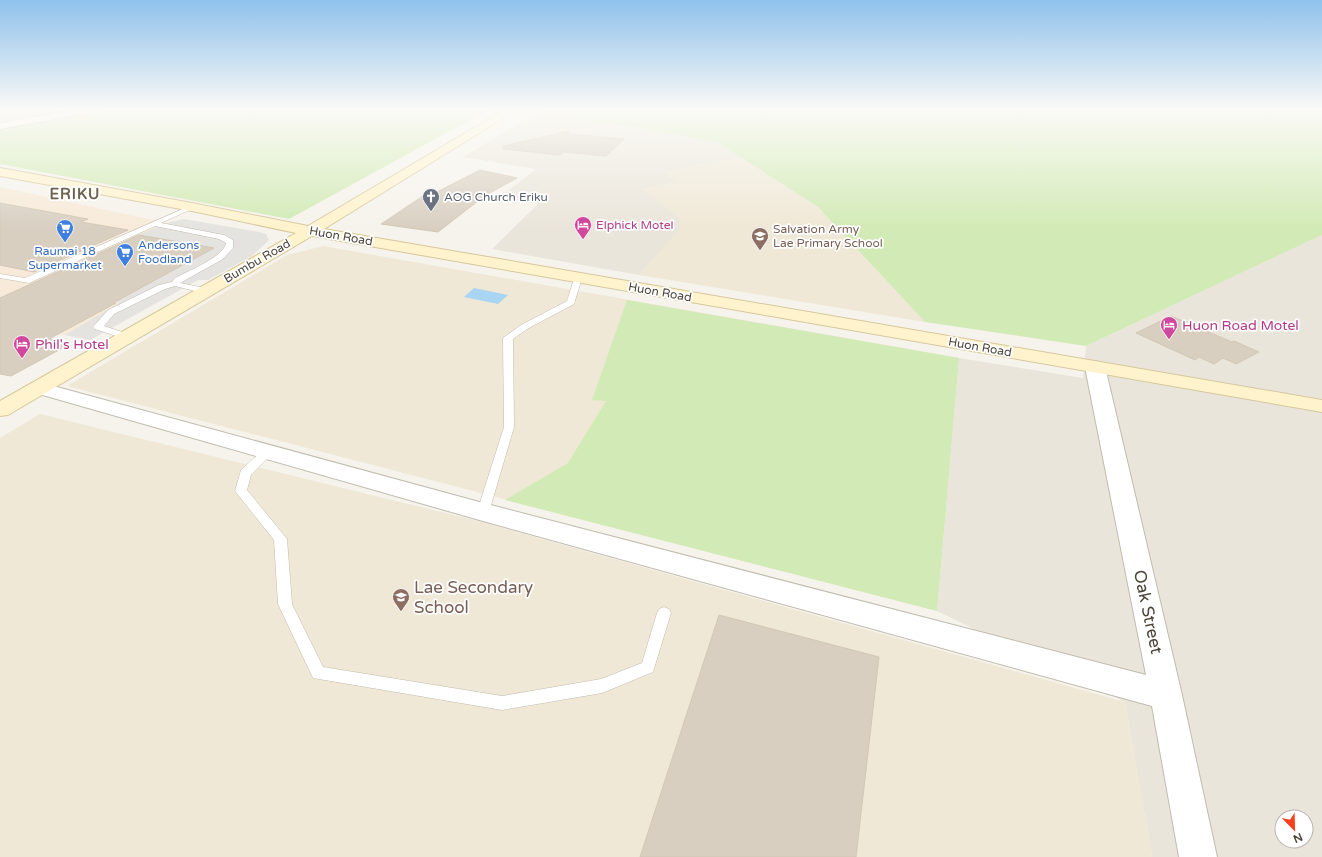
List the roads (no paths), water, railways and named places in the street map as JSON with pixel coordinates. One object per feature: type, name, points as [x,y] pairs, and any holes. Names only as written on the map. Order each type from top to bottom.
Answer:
[{"type":"main road","name":"Bumbu Road","points":[[0,410],[310,231],[446,149]]},
{"type":"main road","name":"Huon Road","points":[[0,172],[192,207],[310,231],[1095,368],[1322,406]]},
{"type":"street","name":"Oak Street","points":[[1095,368],[1166,695],[1198,857]]},
{"type":"street","points":[[39,388],[483,512],[1166,695]]},
{"type":"lane","points":[[0,276],[26,281],[192,207]]},
{"type":"lane","points":[[154,224],[221,237],[230,242],[230,248],[220,257],[178,280],[175,284]]},
{"type":"lane","points":[[483,512],[509,427],[508,338],[524,327],[572,302],[578,278]]},
{"type":"lane","points":[[128,337],[98,327],[111,312],[162,287],[175,284],[207,291]]},
{"type":"lane","points":[[268,452],[245,473],[241,491],[280,539],[285,604],[318,673],[502,702],[602,686],[648,668],[664,613]]},
{"type":"water","points":[[474,288],[508,295],[498,304],[464,297]]},
{"type":"place","name":"AOG Church Eriku","points":[[431,212]]},
{"type":"place","name":"Elphick Motel","points":[[583,240]]},
{"type":"place","name":"Raumai 18 Supermarket","points":[[65,243]]},
{"type":"place","name":"Salvation Army Lae Primary School","points":[[760,251]]},
{"type":"place","name":"Andersons Foodland","points":[[125,267]]},
{"type":"place","name":"Huon Road Motel","points":[[1169,340]]},
{"type":"place","name":"Phil's Hotel","points":[[22,359]]},
{"type":"place","name":"Lae Secondary School","points":[[401,612]]},
{"type":"district","name":"ERIKU","points":[[75,194]]}]
